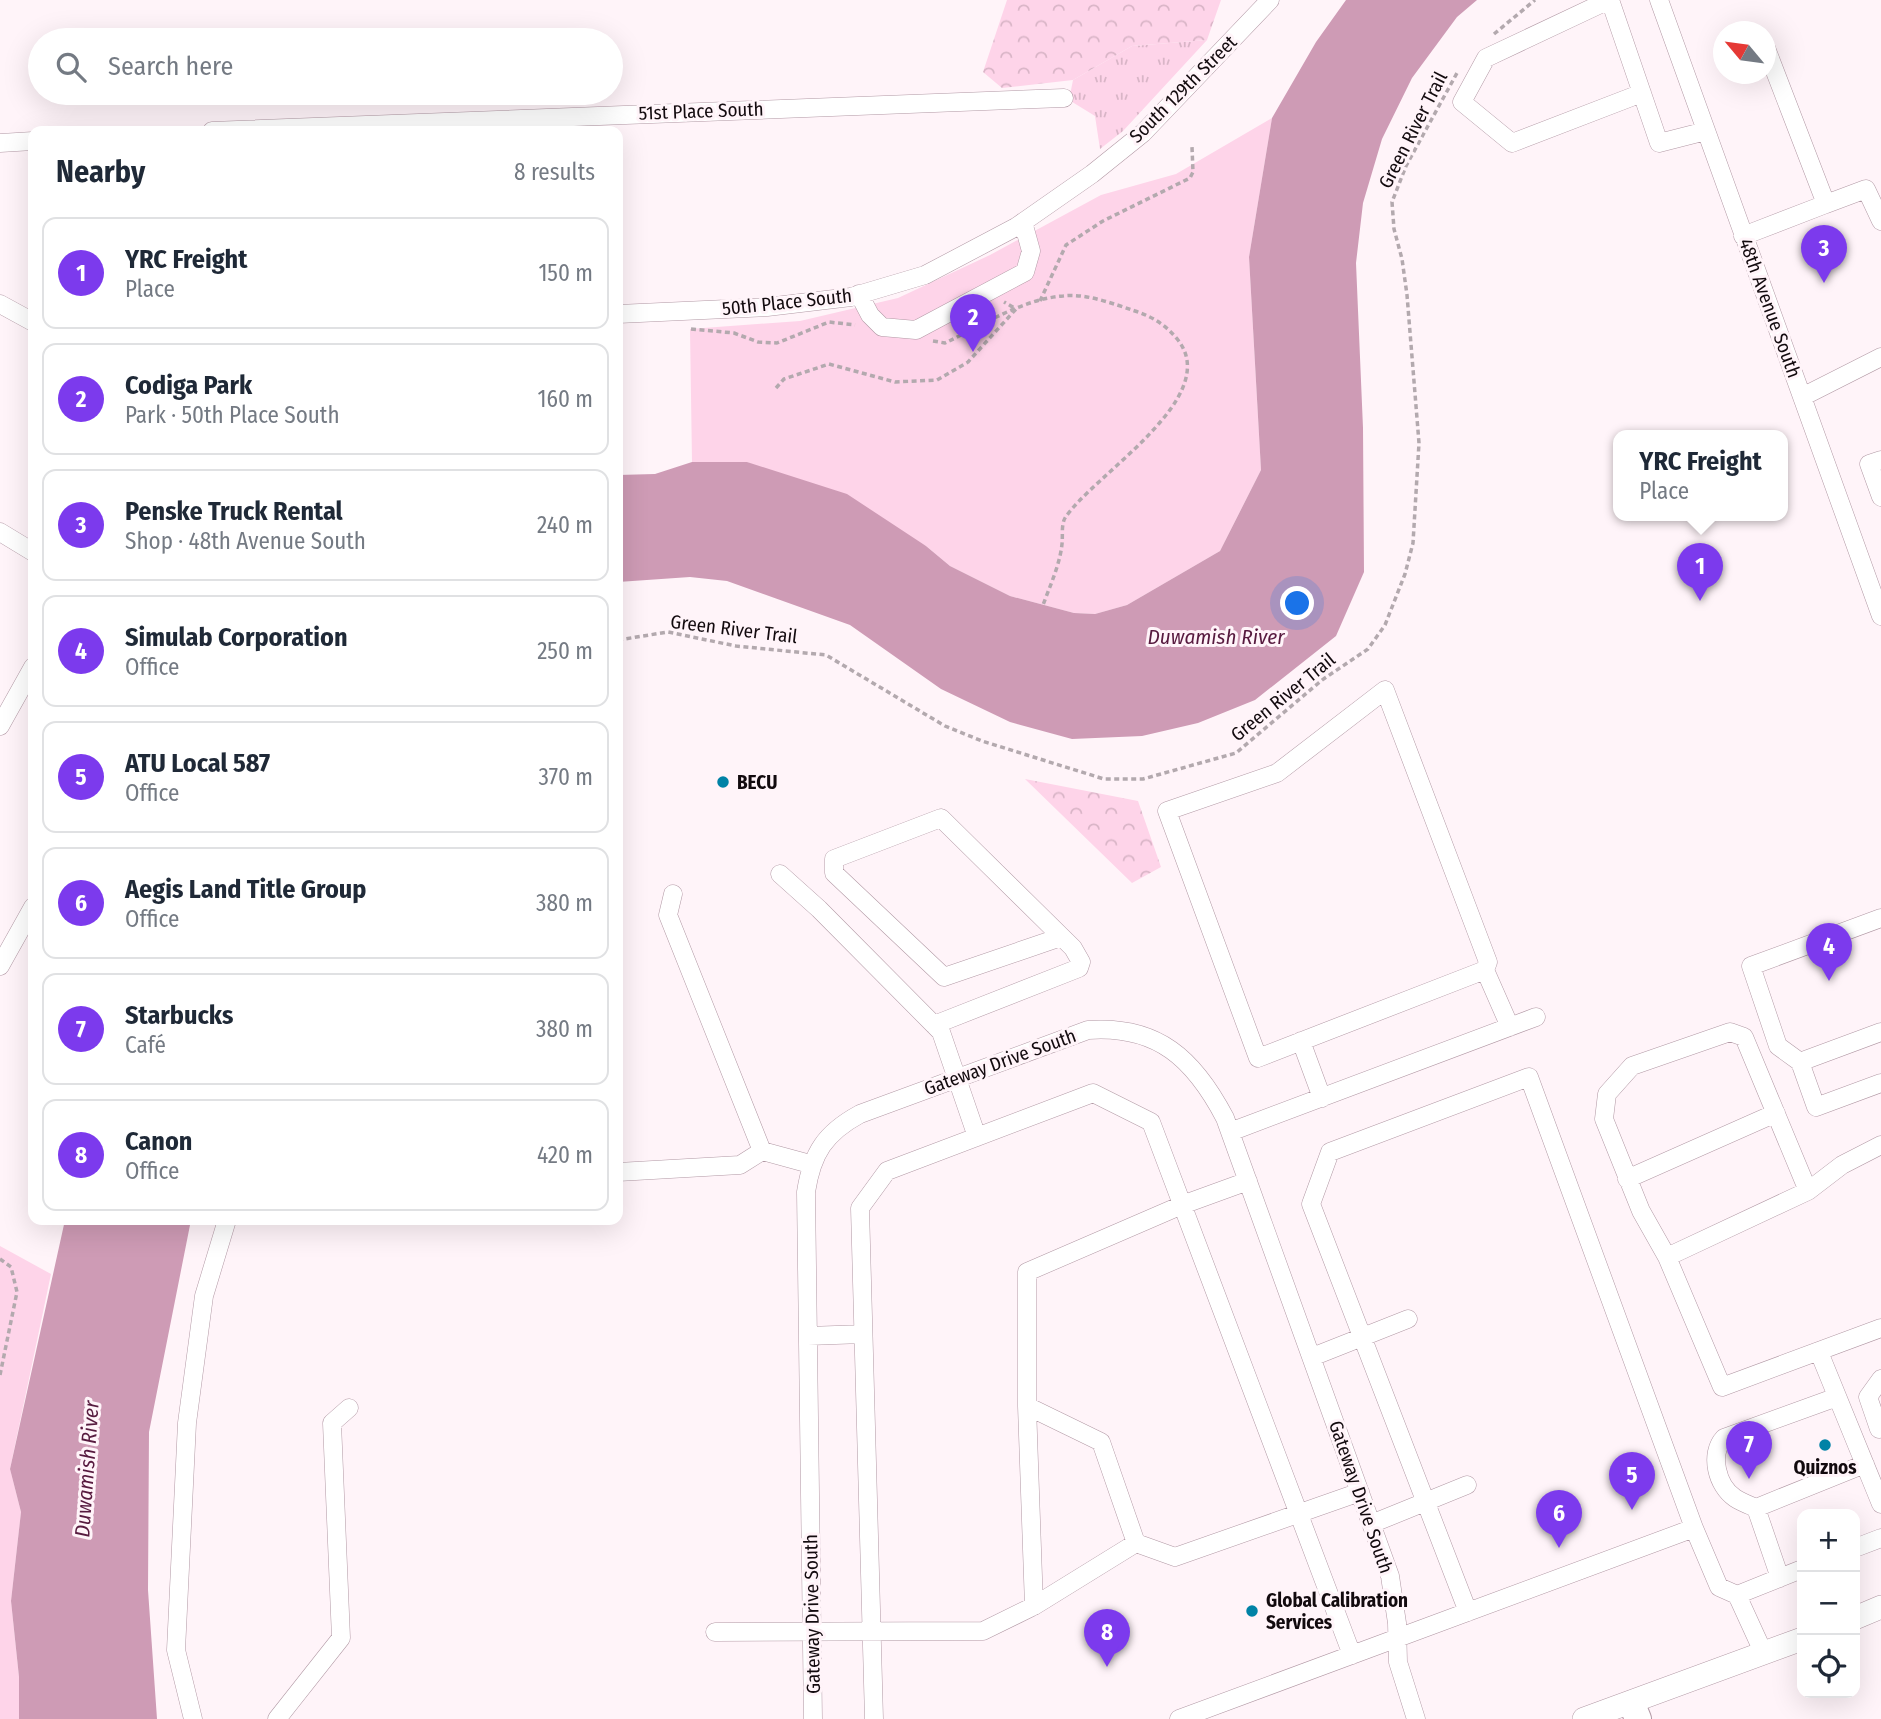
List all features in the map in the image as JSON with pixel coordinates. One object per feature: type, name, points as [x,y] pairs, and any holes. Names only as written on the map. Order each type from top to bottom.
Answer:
[{"type":"main road","points":[[1860,1616],[1881,1607]]},
{"type":"main road","points":[[1584,1719],[1635,1711],[1797,1641]]},
{"type":"street","name":"South 129th Street","points":[[1092,174],[1143,133],[1270,0]]},
{"type":"street","points":[[1642,93],[1512,143],[1462,102],[1486,58],[1609,0],[1642,93],[1659,143],[1706,131]]},
{"type":"street","name":"48th Avenue South","points":[[1658,0],[1881,616]]},
{"type":"street","points":[[1776,74],[1826,204]]},
{"type":"street","name":"51st Place South","points":[[392,126],[1064,99]]},
{"type":"street","points":[[0,143],[28,141]]},
{"type":"street","name":"50th Place South","points":[[623,314],[767,307],[859,294],[925,275],[1023,222],[1092,174]]},
{"type":"street","points":[[1744,236],[1866,189],[1881,221]]},
{"type":"street","points":[[859,294],[870,315],[883,327],[916,330],[1025,272],[1031,251],[1023,222]]},
{"type":"street","points":[[0,304],[28,319]]},
{"type":"street","points":[[1802,397],[1881,357]]},
{"type":"street","points":[[1881,460],[1869,464],[1881,497]]},
{"type":"street","points":[[0,532],[28,548]]},
{"type":"street","points":[[0,726],[28,676]]},
{"type":"street","points":[[1485,970],[1258,1058],[1167,811],[1277,772],[1385,690],[1488,962],[1485,970],[1510,1027]]},
{"type":"street","points":[[934,1025],[1079,968],[1081,962],[1073,948],[941,818],[834,859],[834,873],[944,977],[1061,937]]},
{"type":"street","points":[[780,874],[819,909],[941,1032],[977,1137]]},
{"type":"street","points":[[673,894],[668,915],[762,1151]]},
{"type":"street","points":[[0,966],[28,916]]},
{"type":"street","points":[[1881,918],[1751,967],[1778,1046],[1800,1062],[1816,1107],[1881,1083]]},
{"type":"street","points":[[1230,1132],[1536,1017]]},
{"type":"street","name":"Gateway Drive South","points":[[813,1719],[806,1192],[810,1164],[836,1127],[860,1114],[1088,1030],[1126,1031],[1165,1043],[1209,1088],[1230,1132],[1390,1576],[1398,1639],[1398,1662],[1416,1719]]},
{"type":"street","points":[[1808,1191],[1744,1037],[1730,1032],[1632,1066],[1607,1094],[1604,1119],[1627,1179],[1667,1257],[1722,1387],[1881,1328]]},
{"type":"street","points":[[1800,1062],[1881,1032]]},
{"type":"street","points":[[1301,1041],[1322,1098]]},
{"type":"street","points":[[1468,1612],[1311,1205],[1330,1152],[1528,1077],[1719,1587],[1737,1595],[1765,1654]]},
{"type":"street","points":[[874,1719],[860,1208],[887,1171],[1093,1093],[1151,1122],[1352,1655]]},
{"type":"street","points":[[1627,1179],[1776,1113]]},
{"type":"street","points":[[1667,1257],[1808,1191],[1842,1164],[1881,1145]]},
{"type":"street","points":[[623,1172],[740,1165],[762,1151],[810,1164]]},
{"type":"street","points":[[1034,1606],[1027,1406],[1027,1272],[1182,1205],[1248,1181]]},
{"type":"street","points":[[193,1719],[176,1650],[187,1423],[204,1296],[225,1225]]},
{"type":"street","points":[[1312,1357],[1408,1319]]},
{"type":"street","points":[[808,1336],[863,1334]]},
{"type":"street","points":[[1819,1352],[1879,1494]]},
{"type":"street","points":[[1879,1429],[1868,1397],[1881,1379]]},
{"type":"street","points":[[1780,1578],[1756,1508],[1733,1497],[1724,1486],[1714,1458],[1716,1447],[1724,1438],[1837,1397]]},
{"type":"street","points":[[1027,1406],[1101,1442],[1136,1543]]},
{"type":"street","points":[[277,1719],[341,1638],[332,1423],[349,1408]]},
{"type":"street","points":[[1756,1508],[1865,1464]]},
{"type":"street","points":[[1371,1524],[1467,1485]]},
{"type":"street","points":[[1136,1543],[1175,1557],[1300,1516],[1360,1492]]},
{"type":"street","points":[[1178,1719],[1695,1528]]},
{"type":"street","points":[[1860,1546],[1881,1538]]},
{"type":"street","points":[[715,1632],[983,1631],[1034,1606],[1136,1543]]},
{"type":"street","points":[[1737,1595],[1797,1571]]},
{"type":"path","points":[[1486,42],[1513,16],[1535,0]]},
{"type":"path","name":"Green River Trail","points":[[623,639],[668,632],[736,646],[826,655],[945,726],[982,741],[1104,779],[1143,779],[1236,753],[1306,692],[1368,649],[1378,637],[1395,605],[1413,543],[1419,443],[1407,295],[1394,229],[1392,202],[1406,166],[1450,81],[1462,66]]},
{"type":"path","points":[[1040,301],[1066,244],[1103,220],[1189,178],[1193,172],[1192,147]]},
{"type":"path","points":[[924,337],[939,344],[945,343],[1016,309],[1064,295],[1110,302],[1150,316],[1167,327],[1183,348],[1188,373],[1183,393],[1146,438],[1108,471],[1063,520],[1062,548],[1043,605]]},
{"type":"path","points":[[776,388],[784,379],[829,364],[895,382],[937,380],[968,362],[1016,309]]},
{"type":"path","points":[[665,312],[690,329],[734,333],[758,342],[777,343],[793,339],[813,326],[829,322],[862,326]]},
{"type":"path","points":[[0,1259],[11,1267],[17,1292],[0,1375]]},
{"type":"green space","points":[[1007,0],[1221,0],[1207,40],[1132,46],[1073,80],[1002,88],[983,72]]},
{"type":"green space","points":[[1207,40],[1123,131],[1100,149],[1095,116],[1069,100],[1073,80],[1132,46]]},
{"type":"green space","points":[[1272,118],[1249,257],[1261,470],[1220,551],[1127,605],[1095,614],[1074,613],[1010,596],[950,566],[926,546],[747,462],[692,462],[690,329],[800,321],[898,298],[990,255],[1101,195],[1176,174]]},
{"type":"green space","points":[[1025,779],[1138,801],[1161,867],[1132,883]]},
{"type":"green space","points":[[0,1246],[51,1274],[10,1469],[21,1512],[11,1601],[19,1677],[19,1719],[0,1719]]},
{"type":"water","name":"Duwamish River","points":[[1346,0],[1477,0],[1457,17],[1412,78],[1382,139],[1363,203],[1356,263],[1363,428],[1364,572],[1336,636],[1255,700],[1198,723],[1142,736],[1072,739],[1010,722],[941,689],[850,625],[727,581],[690,577],[623,582],[623,475],[655,474],[692,462],[747,462],[847,494],[926,546],[950,566],[1010,596],[1074,613],[1095,614],[1127,605],[1220,551],[1261,470],[1249,257],[1272,118],[1316,42]]},
{"type":"water","name":"Duwamish River","points":[[64,1225],[190,1225],[149,1432],[148,1590],[157,1719],[19,1719],[19,1677],[11,1601],[21,1512],[10,1469]]},
{"type":"place","name":"Penske Truck Rental","points":[[1824,283]]},
{"type":"place","name":"Codiga Park","points":[[973,352]]},
{"type":"place","name":"YRC Freight","points":[[1700,601]]},
{"type":"place","name":"BECU","points":[[723,782]]},
{"type":"place","name":"Simulab Corporation","points":[[1829,981]]},
{"type":"place","name":"Quiznos","points":[[1825,1445]]},
{"type":"place","name":"Starbucks","points":[[1749,1479]]},
{"type":"place","name":"ATU Local 587","points":[[1632,1510]]},
{"type":"place","name":"Aegis Land Title Group","points":[[1559,1548]]},
{"type":"place","name":"Global Calibration Services","points":[[1252,1611]]},
{"type":"place","name":"Canon","points":[[1107,1667]]}]
